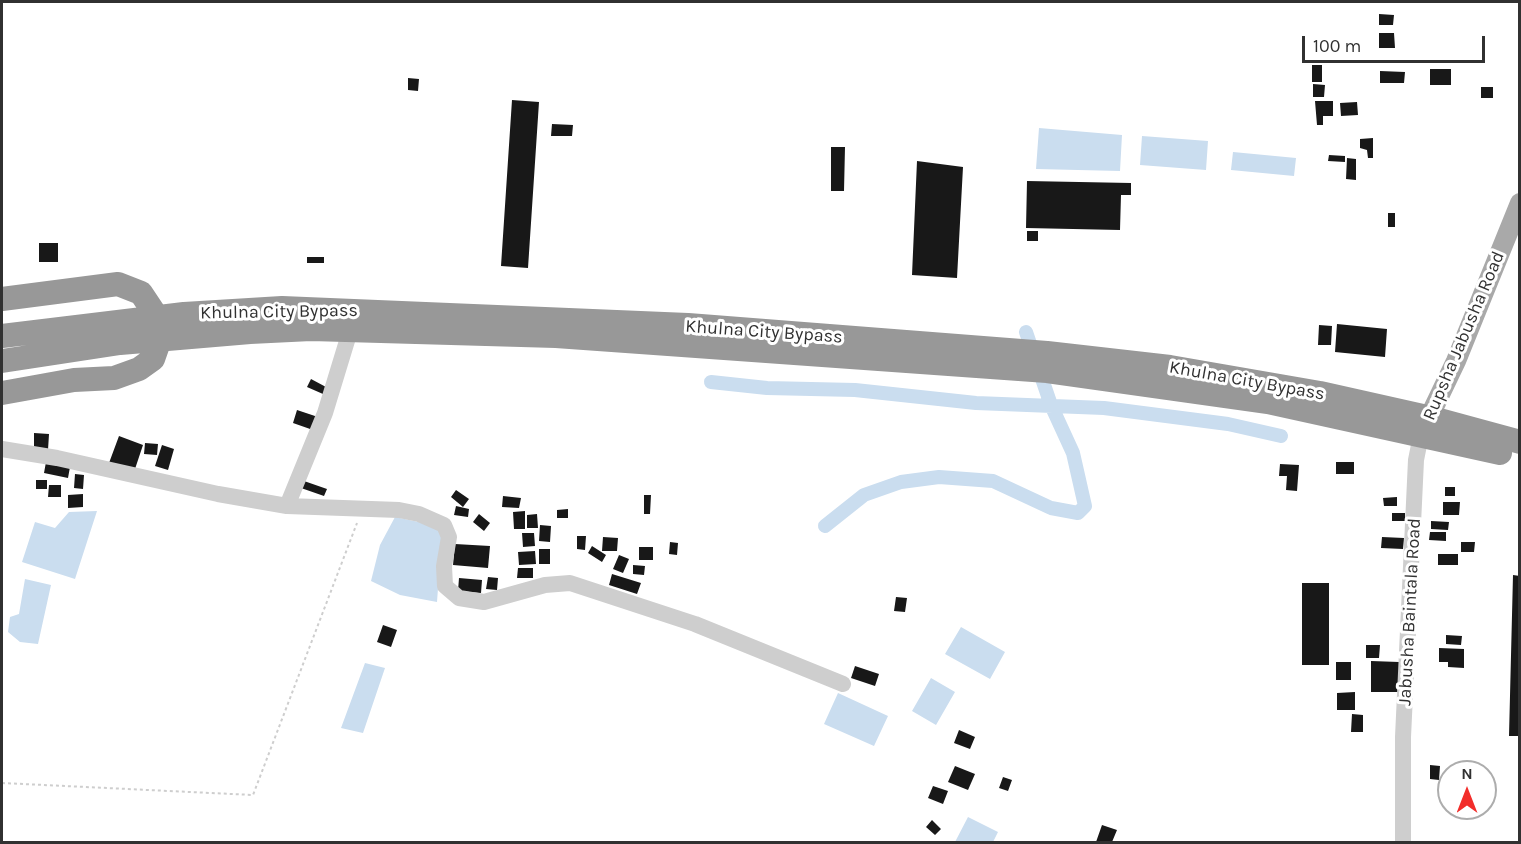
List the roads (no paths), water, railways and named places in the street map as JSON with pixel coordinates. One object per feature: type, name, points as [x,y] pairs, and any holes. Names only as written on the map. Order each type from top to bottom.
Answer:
[{"type":"highway","points":[[2,299],[118,284],[141,293],[159,328],[153,358],[139,369],[114,378],[74,380],[2,393]]},
{"type":"highway","name":"Khulna City Bypass","points":[[2,361],[159,328],[282,309],[688,326],[1047,353],[1170,367],[1320,393],[1520,457]]},
{"type":"highway","name":"Khulna City Bypass","points":[[2,336],[159,328],[250,332],[350,331],[556,336],[1047,372],[1268,402],[1520,442]]},
{"type":"main road","name":"Rupsha Jabusha Road","points":[[1425,426],[1520,204]]},
{"type":"street","points":[[287,506],[325,413],[350,331]]},
{"type":"street","name":"Jabusha Baintala Road","points":[[1403,843],[1402,790],[1416,460],[1425,426]]},
{"type":"street","points":[[2,449],[57,458],[195,490],[287,506],[399,510],[419,514],[444,525],[449,537],[444,566],[445,586],[459,598],[484,602],[545,585],[570,583],[695,624],[843,684]]},
{"type":"water","points":[[1039,128],[1122,135],[1120,171],[1036,169]]},
{"type":"water","points":[[1142,136],[1208,141],[1206,170],[1140,165]]},
{"type":"water","points":[[1233,152],[1296,158],[1294,176],[1231,170]]},
{"type":"water","points":[[97,511],[75,579],[22,562],[35,522],[55,528],[69,512]]},
{"type":"water","points":[[395,517],[438,526],[445,538],[440,561],[437,602],[400,595],[371,581],[380,545]]},
{"type":"water","points":[[25,579],[51,585],[38,644],[20,642],[8,632],[10,617],[19,614]]},
{"type":"water","points":[[961,627],[1005,652],[990,679],[945,654]]},
{"type":"water","points":[[365,663],[385,668],[363,733],[341,728]]},
{"type":"water","points":[[931,678],[955,692],[936,725],[912,711]]},
{"type":"water","points":[[838,693],[888,716],[874,746],[824,724]]},
{"type":"water","points":[[968,817],[998,832],[993,842],[955,842]]},
{"type":"waterway","points":[[825,526],[864,495],[901,482],[939,477],[993,481],[1051,508],[1078,513],[1085,506],[1073,453],[1051,405],[1026,332]]},
{"type":"waterway","points":[[711,382],[767,388],[855,390],[976,403],[1104,408],[1228,424],[1281,436]]}]
